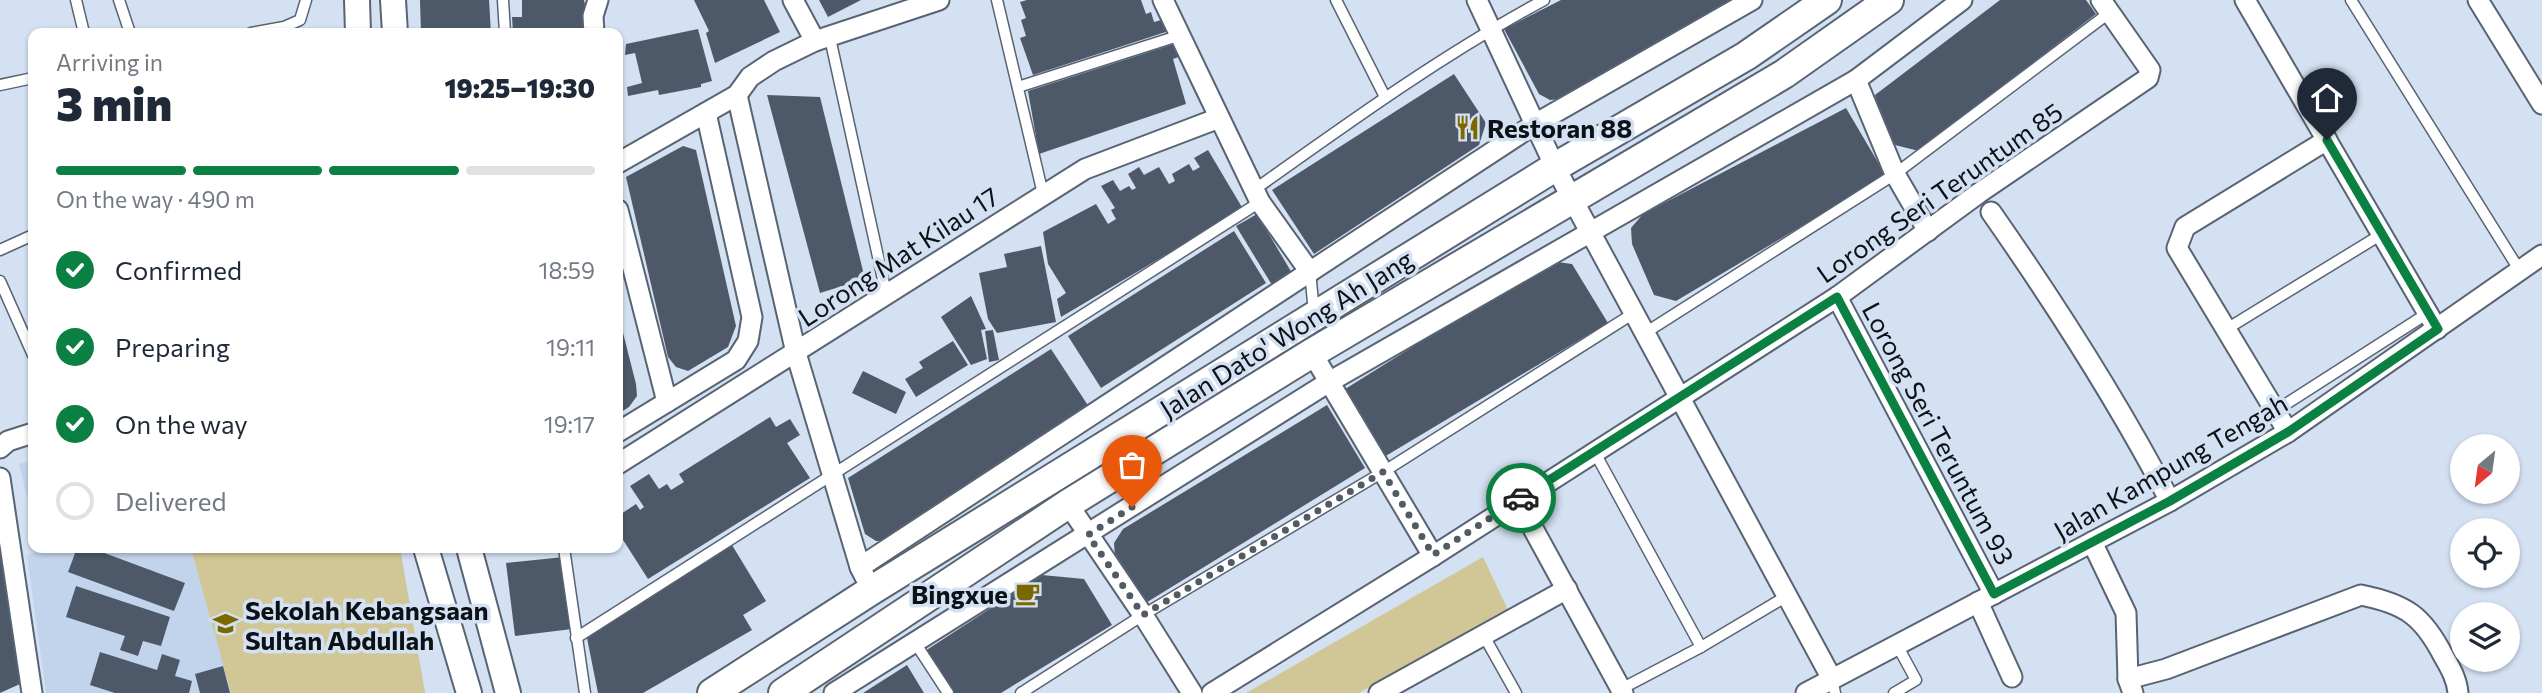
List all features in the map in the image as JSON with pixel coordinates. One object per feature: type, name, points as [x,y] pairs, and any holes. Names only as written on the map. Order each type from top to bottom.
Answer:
[{"type":"main road","name":"Jalan Dato' Wong Ah Jang","points":[[712,693],[865,578],[1314,316],[1555,167],[1745,56],[1827,0]]},
{"type":"main road","name":"Jalan Dato' Wong Ah Jang","points":[[783,693],[1068,504],[1312,353],[1784,74],[1889,0]]},
{"type":"street","points":[[356,0],[358,28]]},
{"type":"street","points":[[393,0],[395,28]]},
{"type":"street","points":[[594,28],[593,16],[598,0]]},
{"type":"street","points":[[793,0],[823,39]]},
{"type":"street","points":[[623,160],[737,95],[750,77],[774,61],[896,7],[939,0]]},
{"type":"street","points":[[1163,0],[1256,196],[1310,272]]},
{"type":"street","points":[[1477,0],[1555,167],[1834,686]]},
{"type":"street","points":[[737,95],[796,353],[865,578],[1310,272],[1535,124],[1752,0]]},
{"type":"street","points":[[2478,0],[2542,104]]},
{"type":"street","points":[[2248,1],[2433,321]]},
{"type":"street","points":[[834,693],[1329,382],[1856,80],[1953,3]]},
{"type":"street","name":"Lorong Seri Teruntum 85","points":[[1212,693],[1837,297],[1979,193],[2148,78],[2150,70],[2105,6]]},
{"type":"street","points":[[1856,80],[1895,174],[1928,231]]},
{"type":"street","points":[[623,429],[736,360],[748,341],[752,317],[706,113]]},
{"type":"street","name":"Lorong Mat Kilau 17","points":[[623,461],[1085,169],[1219,118]]},
{"type":"street","points":[[2288,432],[2177,248],[2185,227],[2327,140]]},
{"type":"street","points":[[1991,212],[2064,319],[2134,433],[2170,501]]},
{"type":"street","points":[[623,230],[667,402]]},
{"type":"street","name":"Jalan Kampung Tengah","points":[[1807,693],[1834,686],[1896,645],[2170,501],[2288,432],[2433,321],[2542,256]]},
{"type":"street","name":"Lorong Seri Teruntum 93","points":[[1837,297],[1986,598],[2012,677]]},
{"type":"street","points":[[1312,353],[1433,555]]},
{"type":"street","points":[[0,448],[8,441],[28,435]]},
{"type":"street","points":[[0,478],[32,693]]},
{"type":"street","points":[[1518,500],[1622,691]]},
{"type":"street","points":[[1068,504],[1192,693]]},
{"type":"street","points":[[2092,542],[2126,613],[2131,686],[2166,669],[2361,595],[2389,601],[2419,618],[2437,643],[2458,683],[2458,693]]},
{"type":"street","points":[[427,553],[469,693]]},
{"type":"street","points":[[432,573],[458,625],[463,628],[470,627],[471,556]]},
{"type":"street","points":[[471,556],[508,693]]},
{"type":"street","points":[[1379,693],[1567,589]]},
{"type":"street","points":[[897,616],[914,641]]},
{"type":"lane","points":[[76,0],[83,28]]},
{"type":"lane","points":[[119,0],[128,28]]},
{"type":"lane","points":[[278,28],[300,20],[306,0]]},
{"type":"lane","points":[[503,0],[505,28]]},
{"type":"lane","points":[[997,0],[1043,194]]},
{"type":"lane","points":[[1336,0],[1385,97]]},
{"type":"lane","points":[[576,638],[1256,196],[1385,97],[1490,29],[1544,0]]},
{"type":"lane","points":[[2351,0],[2520,271]]},
{"type":"lane","points":[[1645,333],[1895,174],[2105,6]]},
{"type":"lane","points":[[1018,87],[1181,35]]},
{"type":"lane","points":[[823,39],[886,293]]},
{"type":"lane","points":[[0,85],[28,79]]},
{"type":"lane","points":[[2225,330],[2382,234]]},
{"type":"lane","points":[[0,250],[28,237]]},
{"type":"lane","points":[[1310,272],[1314,316]]},
{"type":"lane","points":[[0,281],[28,344]]},
{"type":"lane","points":[[1021,693],[1143,615],[1383,472],[1634,313]]},
{"type":"lane","points":[[2275,411],[2433,321]]},
{"type":"lane","points":[[1594,451],[1701,647]]},
{"type":"lane","points":[[566,553],[585,693]]},
{"type":"lane","points":[[1622,691],[1787,596]]},
{"type":"lane","points":[[1484,636],[1516,693]]},
{"type":"lane","points":[[914,641],[948,693]]},
{"type":"lane","points":[[1894,693],[1916,680],[1896,645]]},
{"type":"shaded area","points":[[28,461],[28,501],[19,464]]},
{"type":"shaded area","points":[[192,553],[401,553],[425,693],[231,693]]},
{"type":"shaded area","name":"Sekolah Kebangsaan Sultan Abdullah","points":[[401,553],[425,693],[46,693],[27,555]]},
{"type":"shaded area","points":[[1483,557],[1508,610],[1359,693],[1246,693]]},
{"type":"building","points":[[420,0],[489,0],[491,28],[421,28]]},
{"type":"building","points":[[522,0],[584,0],[590,28],[513,28],[512,17],[522,17]]},
{"type":"building","points":[[694,0],[764,0],[780,32],[715,63],[706,33],[709,31]]},
{"type":"building","points":[[819,0],[861,0],[828,17]]},
{"type":"building","points":[[1141,0],[1146,14],[1151,12],[1154,22],[1168,18],[1172,30],[1033,75],[1020,38],[1026,36],[1021,20],[1026,18],[1020,2]]},
{"type":"building","points":[[1561,0],[1742,0],[1561,99],[1550,100],[1539,94],[1504,29]]},
{"type":"building","points":[[2000,0],[2086,0],[2096,14],[1919,151],[1887,143],[1875,95]]},
{"type":"building","points":[[698,29],[712,81],[701,84],[701,87],[659,95],[658,90],[628,96],[627,87],[642,83],[635,53],[625,55],[626,44]]},
{"type":"building","points":[[1180,42],[1184,55],[1173,59],[1186,104],[1039,154],[1028,91]]},
{"type":"building","points":[[1454,74],[1486,123],[1479,145],[1314,254],[1272,190]]},
{"type":"building","points":[[767,95],[820,97],[865,279],[820,293]]},
{"type":"building","points":[[1846,108],[1886,176],[1676,301],[1654,295],[1632,244],[1631,228],[1643,214]]},
{"type":"building","points":[[683,146],[696,150],[736,326],[728,347],[688,371],[676,367],[668,357],[626,177]]},
{"type":"building","points":[[1208,150],[1243,209],[1061,317],[1057,299],[1066,293],[1048,264],[1043,232],[1096,204],[1108,224],[1116,219],[1111,210],[1115,208],[1101,186],[1113,180],[1120,191],[1129,186],[1132,190],[1136,188],[1128,174],[1139,167],[1144,175],[1159,167],[1169,184],[1175,181],[1172,174],[1189,164],[1193,171],[1200,167],[1194,158]]},
{"type":"building","points":[[1257,214],[1292,273],[1272,285],[1236,226]]},
{"type":"building","points":[[1234,231],[1266,283],[1101,388],[1068,336]]},
{"type":"building","points":[[1041,246],[1056,322],[997,333],[988,319],[979,273],[1007,267],[1004,254]]},
{"type":"building","points":[[1550,261],[1572,264],[1608,323],[1384,457],[1342,391]]},
{"type":"building","points":[[971,296],[986,329],[981,330],[987,359],[971,365],[941,317]]},
{"type":"building","points":[[993,330],[999,360],[989,362],[985,331]]},
{"type":"building","points":[[623,333],[637,396],[623,411]]},
{"type":"building","points":[[953,341],[968,365],[916,397],[905,379],[923,368],[919,362]]},
{"type":"building","points":[[1051,349],[1089,407],[890,541],[876,541],[865,534],[848,478]]},
{"type":"building","points":[[863,371],[906,392],[896,414],[852,393]]},
{"type":"building","points":[[1327,405],[1365,468],[1144,604],[1115,558],[1114,543],[1123,529]]},
{"type":"building","points":[[770,417],[776,427],[790,419],[800,435],[787,443],[810,478],[648,579],[623,540],[623,513],[636,504],[640,510],[644,507],[630,486],[649,474],[659,489],[667,484],[671,490],[684,482],[679,474]]},
{"type":"building","points":[[732,545],[766,601],[743,615],[752,630],[643,693],[598,693],[586,633]]},
{"type":"building","points":[[0,550],[20,684],[0,693]]},
{"type":"building","points":[[75,553],[104,553],[185,583],[174,611],[68,572]]},
{"type":"building","points":[[564,557],[572,629],[515,636],[506,563]]},
{"type":"building","points":[[1042,575],[1084,579],[1112,625],[1001,693],[953,693],[925,651]]},
{"type":"building","points":[[76,586],[170,617],[161,646],[143,641],[138,656],[120,650],[125,636],[66,617]]},
{"type":"building","points":[[100,652],[157,670],[162,654],[180,660],[175,676],[192,681],[189,693],[115,693],[90,685]]},
{"type":"building","points":[[907,665],[924,693],[863,693]]},
{"type":"building","points":[[223,666],[230,693],[200,693],[195,674]]},
{"type":"way so far","points":[[1132,507],[1088,535],[1143,615],[1383,472],[1433,555],[1521,498]]},
{"type":"place","name":"Restoran 88","points":[[1467,127]]},
{"type":"place","name":"Bingxue","points":[[1028,593]]},
{"type":"place","name":"Sekolah Kebangsaan Sultan Abdullah","points":[[225,624]]},
{"type":"route","points":[[1521,498],[1837,297],[1994,594],[2170,501],[2288,432],[2438,329],[2327,140]]}]
